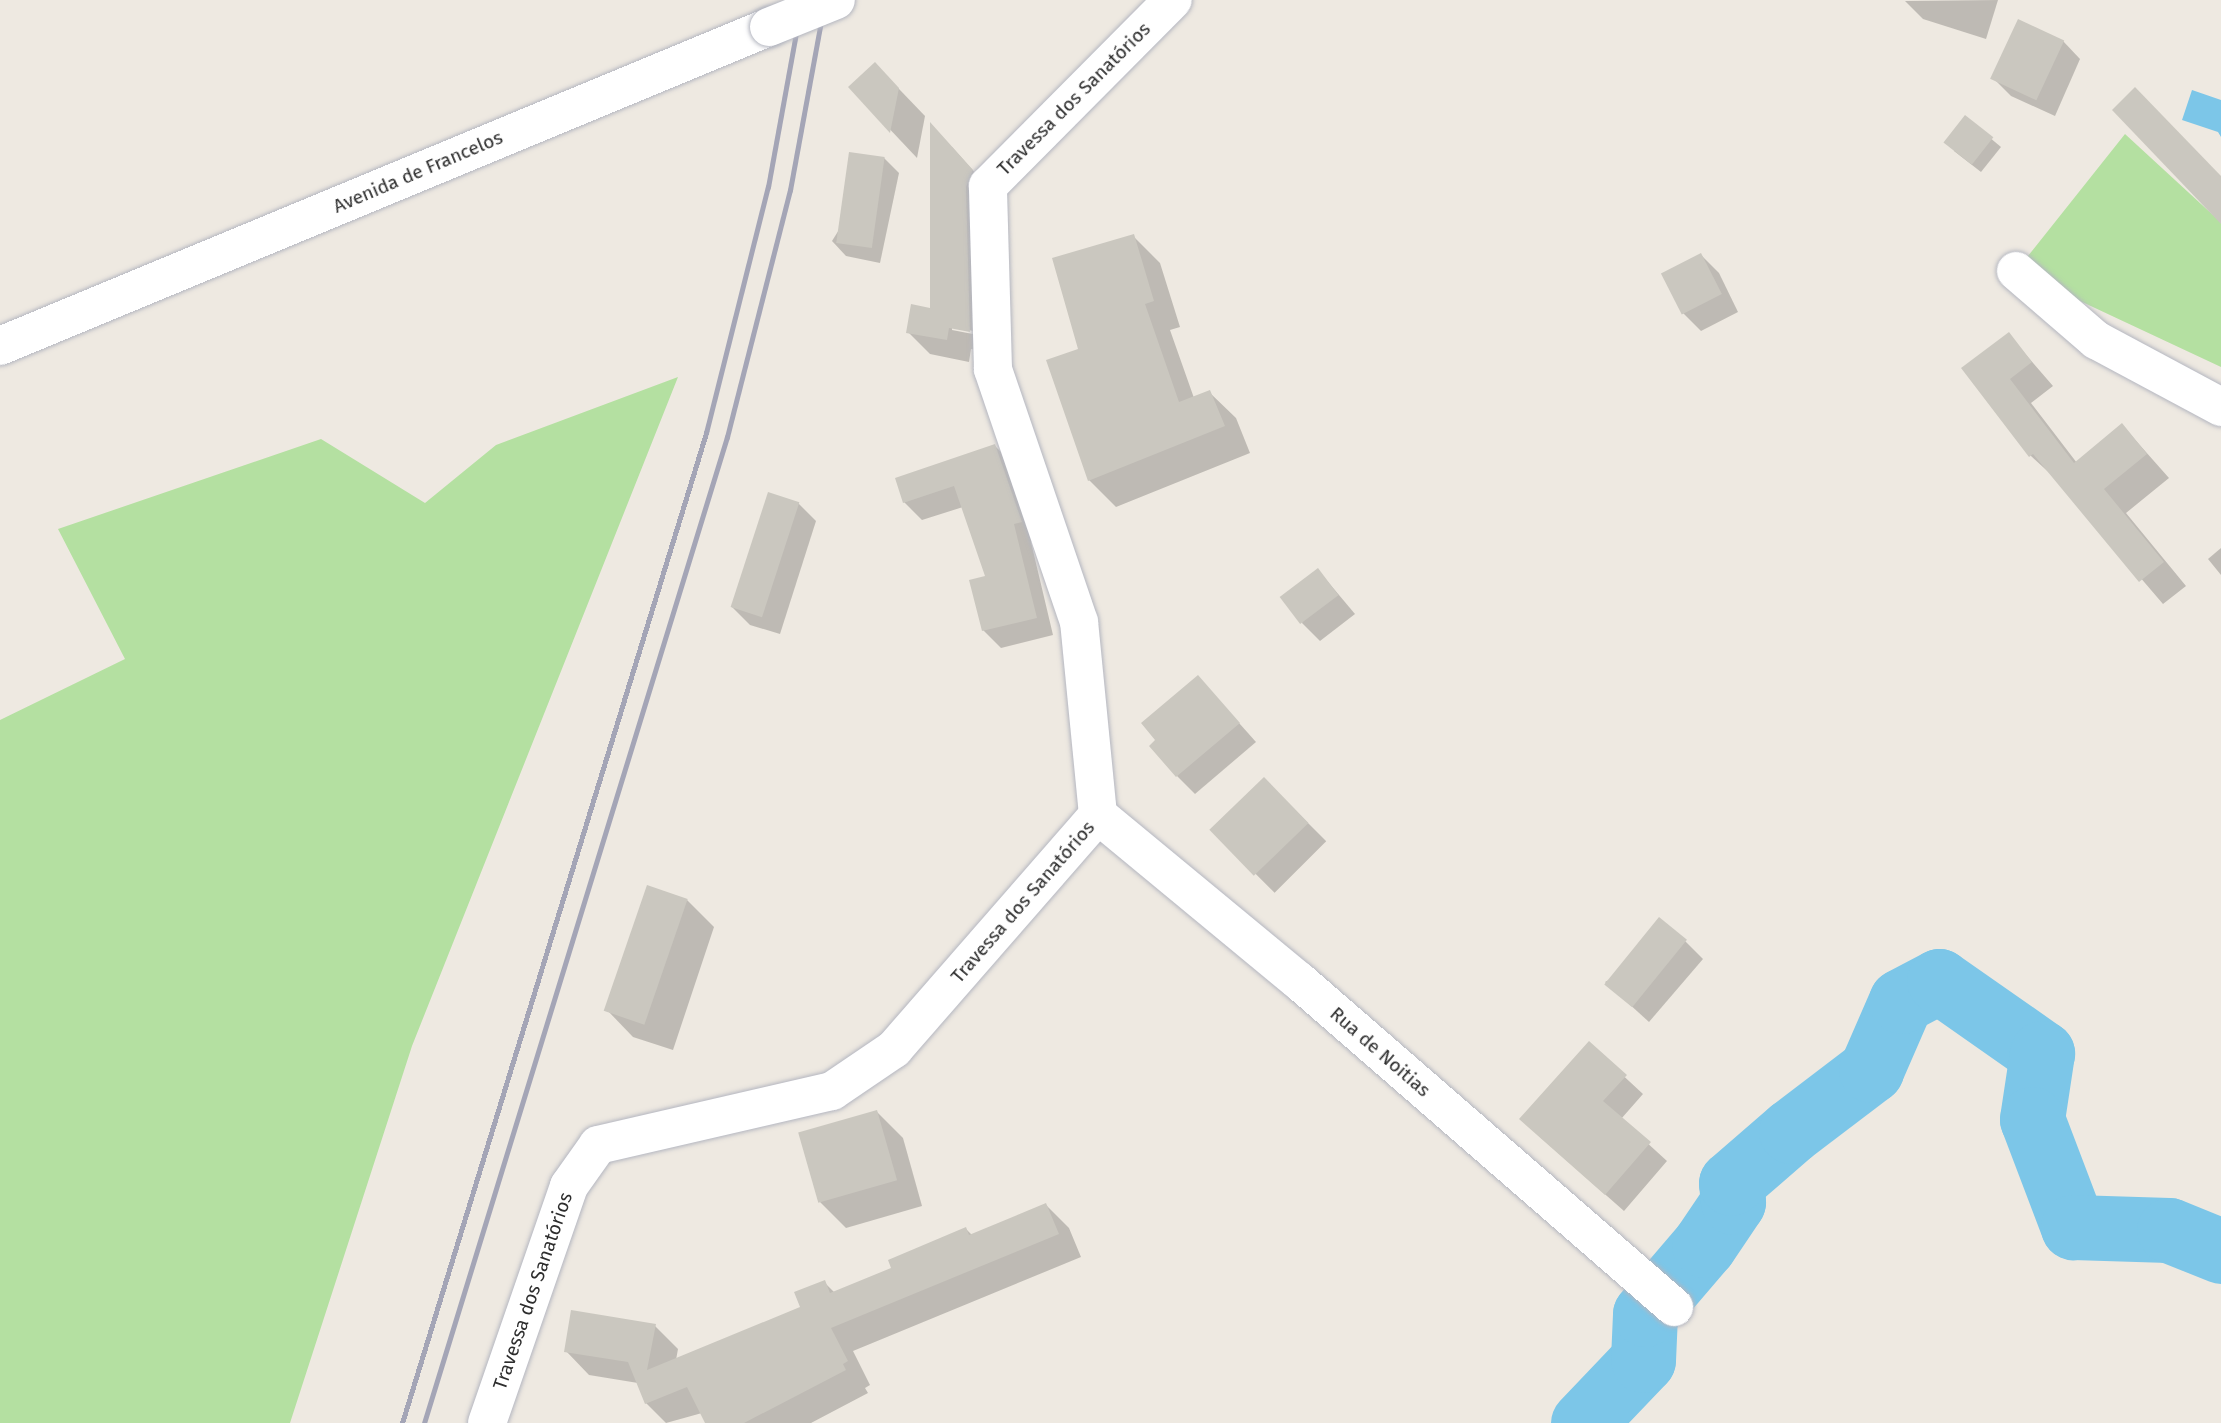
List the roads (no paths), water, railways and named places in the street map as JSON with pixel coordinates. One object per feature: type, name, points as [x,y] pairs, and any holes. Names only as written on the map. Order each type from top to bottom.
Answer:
[{"type":"street","name":"Avenida de Francelos","points":[[0,346],[836,0]]},
{"type":"street","name":"Travessa dos Sanatórios","points":[[487,1423],[569,1186],[598,1145],[832,1091],[894,1049],[1098,815],[1079,622],[993,369],[988,186],[1173,0]]},
{"type":"street","points":[[2016,271],[2096,340],[2221,407]]},
{"type":"street","name":"Rua de Noitias","points":[[1098,815],[1299,981],[1666,1300]]},
{"type":"water","points":[[2192,90],[2221,100],[2221,137],[2218,132],[2182,120]]},
{"type":"waterway","points":[[1583,1423],[1643,1360],[1645,1314],[1704,1245],[1733,1202],[1731,1183],[1791,1131],[1871,1070],[1901,1001],[1939,981],[2042,1053],[2032,1119],[2073,1227],[2169,1230],[2221,1251]]},
{"type":"railway","points":[[402,1423],[706,433],[768,187],[802,0]]},
{"type":"railway","points":[[424,1423],[727,437],[790,190],[825,0]]}]
